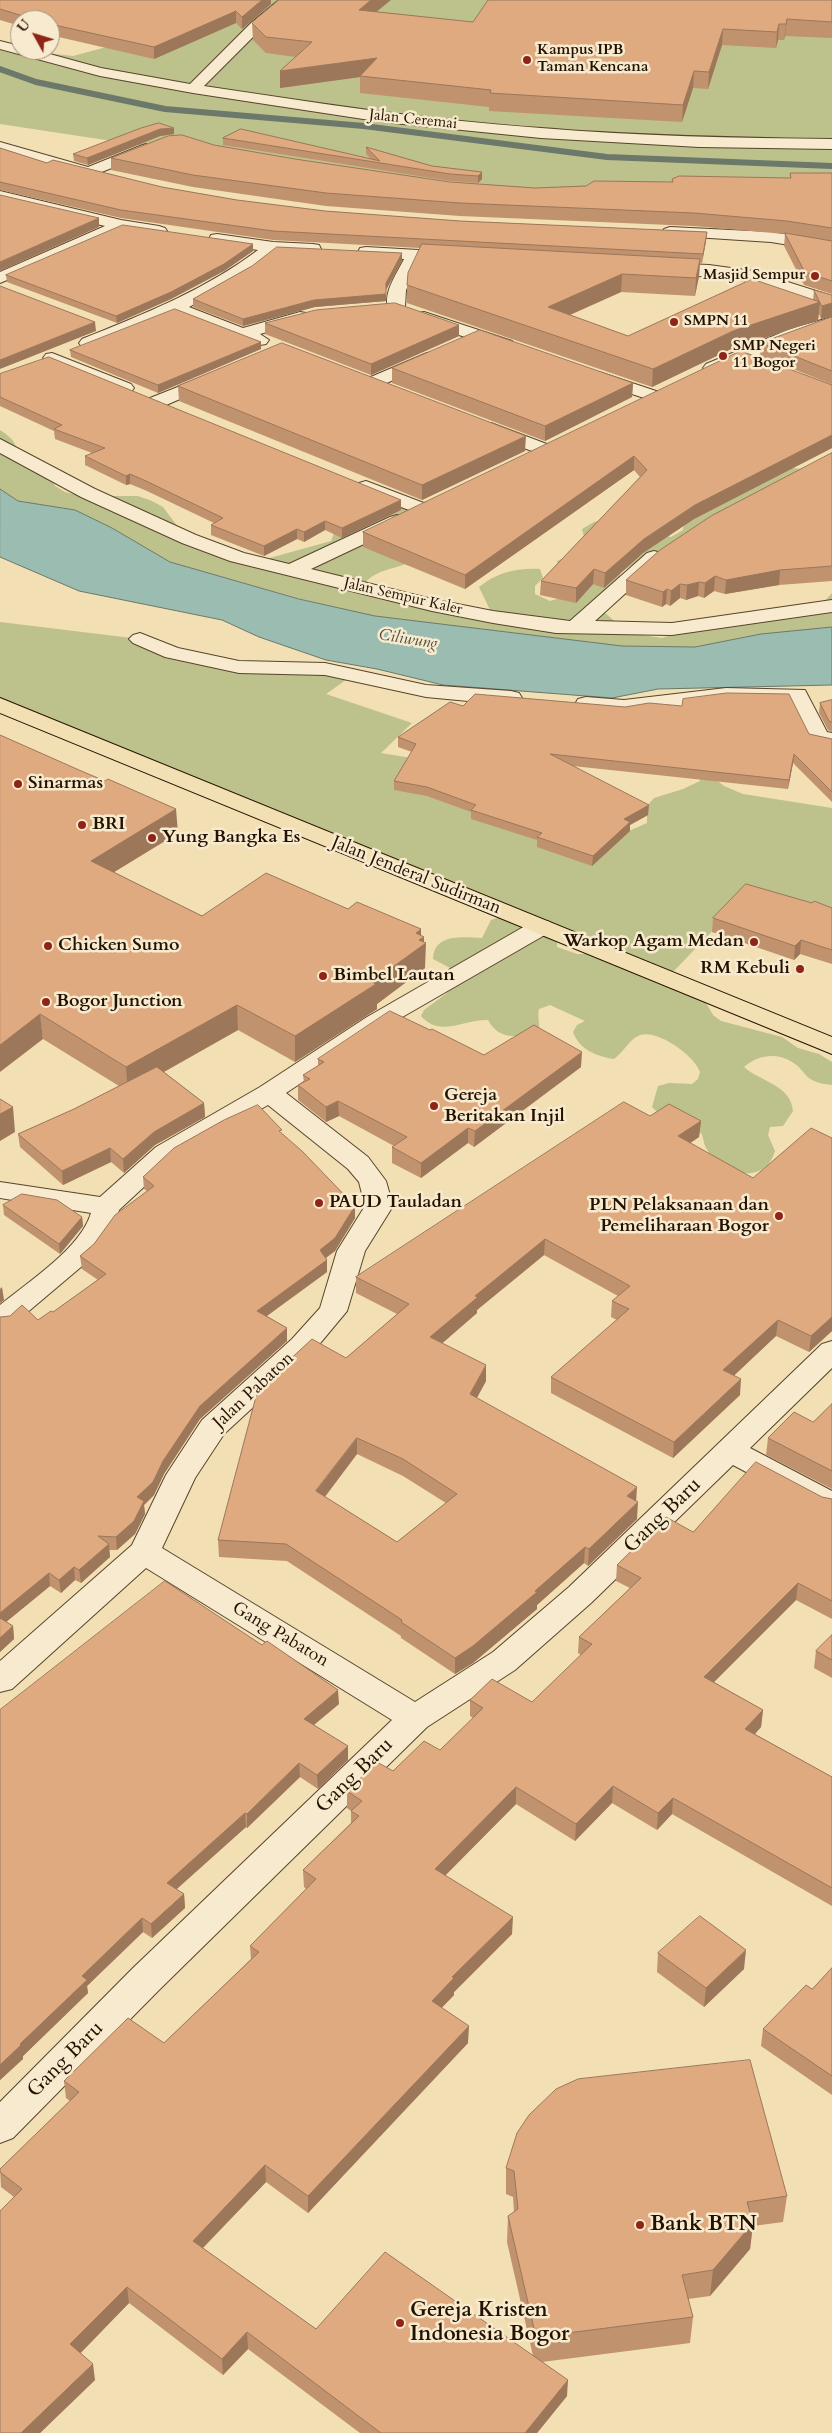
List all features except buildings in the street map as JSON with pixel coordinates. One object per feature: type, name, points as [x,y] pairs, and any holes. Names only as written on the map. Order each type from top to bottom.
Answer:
[{"type":"main road","name":"Jalan Jenderal Sudirman","points":[[0,705],[832,1046]]},
{"type":"street","points":[[193,89],[257,25],[288,0]]},
{"type":"street","name":"Jalan Ceremai","points":[[0,45],[100,72],[193,89],[382,117],[541,133],[699,142],[832,144]]},
{"type":"street","points":[[89,172],[157,144]]},
{"type":"street","points":[[0,147],[117,178]]},
{"type":"street","points":[[1,197],[121,225],[173,233]]},
{"type":"street","points":[[662,214],[658,231],[771,237],[832,247]]},
{"type":"street","points":[[2,281],[121,225]]},
{"type":"street","points":[[200,237],[273,247],[327,250]]},
{"type":"street","points":[[183,413],[44,361],[175,308],[230,277],[273,247]]},
{"type":"street","points":[[346,251],[471,258]]},
{"type":"street","points":[[396,307],[397,290],[415,255]]},
{"type":"street","points":[[651,267],[709,270],[753,276],[832,302]]},
{"type":"street","points":[[377,308],[396,307],[525,352]]},
{"type":"street","points":[[175,308],[244,334],[275,349],[258,359]]},
{"type":"street","points":[[244,334],[315,314]]},
{"type":"street","points":[[90,321],[117,331]]},
{"type":"street","points":[[695,376],[738,355],[796,333],[832,322]]},
{"type":"street","points":[[372,383],[479,336]]},
{"type":"street","points":[[738,355],[764,365]]},
{"type":"street","points":[[157,402],[232,370]]},
{"type":"street","points":[[580,371],[653,396]]},
{"type":"street","points":[[354,376],[399,394]]},
{"type":"street","points":[[628,408],[670,388]]},
{"type":"street","points":[[472,422],[554,446],[519,463]]},
{"type":"street","name":"Jalan Sempur Kaler","points":[[0,446],[88,493],[189,539],[237,557],[290,571],[493,617],[575,628],[672,628],[832,606]]},
{"type":"street","points":[[351,481],[422,509]]},
{"type":"street","points":[[290,571],[440,501]]},
{"type":"street","points":[[575,628],[651,559],[673,544]]},
{"type":"street","points":[[140,639],[172,654],[239,667],[325,669],[426,691],[535,700]]},
{"type":"street","points":[[565,702],[624,706],[726,694],[797,694],[818,737],[832,740]]},
{"type":"street","points":[[0,1320],[84,1250],[100,1226],[106,1207],[165,1153],[269,1093],[376,1022],[541,927]]},
{"type":"street","name":"Jalan Pabaton","points":[[0,1680],[144,1552],[181,1475],[213,1427],[302,1346],[334,1311],[351,1251],[379,1206],[372,1181],[358,1163],[269,1093]]},
{"type":"street","points":[[0,1190],[106,1207]]},
{"type":"street","name":"Gang Baru","points":[[0,2127],[146,1978],[415,1718],[504,1660],[580,1595],[832,1351]]},
{"type":"street","points":[[731,1450],[832,1504]]},
{"type":"street","name":"Gang Pabaton","points":[[144,1552],[415,1718]]},
{"type":"green space","points":[[203,0],[832,0],[832,192],[722,200],[506,188],[145,146],[0,124],[0,45],[10,48],[10,60],[60,60],[60,55],[73,56],[140,38]]},
{"type":"green space","points":[[0,430],[11,439],[17,451],[51,478],[55,486],[65,492],[81,496],[138,496],[163,507],[181,531],[203,544],[266,559],[331,541],[334,533],[372,515],[439,498],[410,562],[379,573],[363,585],[491,612],[479,587],[500,574],[515,570],[540,569],[543,578],[535,586],[535,594],[550,601],[567,596],[557,561],[571,555],[584,537],[582,529],[594,522],[612,517],[653,534],[671,537],[683,530],[684,523],[793,468],[811,470],[647,562],[632,565],[621,572],[605,613],[624,629],[642,635],[662,638],[677,633],[824,602],[832,593],[832,627],[761,634],[695,647],[622,646],[375,616],[301,599],[170,562],[112,528],[75,510],[18,501],[0,489]]},
{"type":"green space","points":[[0,622],[140,639],[171,653],[353,675],[326,694],[412,723],[381,753],[498,772],[574,773],[600,779],[629,831],[647,823],[647,806],[654,798],[683,789],[700,781],[700,777],[714,778],[724,786],[743,794],[832,808],[832,923],[745,897],[671,974],[702,996],[713,1015],[721,1021],[782,1037],[798,1048],[819,1054],[832,1062],[832,1085],[812,1080],[789,1060],[776,1056],[756,1059],[744,1067],[787,1095],[793,1111],[783,1126],[770,1127],[768,1135],[775,1151],[767,1166],[751,1173],[732,1170],[714,1159],[706,1148],[699,1131],[685,1123],[662,1115],[652,1107],[658,1086],[669,1083],[692,1084],[698,1079],[700,1072],[684,1052],[666,1040],[648,1034],[640,1035],[633,1039],[614,1059],[595,1054],[584,1048],[573,1032],[577,1025],[585,1021],[550,1005],[539,1009],[539,1030],[517,1036],[504,1035],[498,1032],[488,1020],[444,1027],[436,1026],[421,1016],[424,1010],[447,993],[452,969],[433,959],[438,945],[451,938],[482,938],[491,920],[508,914],[0,705]],"holes":[[[557,934],[587,954],[577,954],[557,947]]]},
{"type":"water","name":"Ciliwung","points":[[0,489],[18,501],[75,510],[112,528],[170,562],[299,599],[375,616],[622,646],[695,647],[761,634],[832,627],[832,685],[658,689],[612,698],[443,685],[377,669],[326,660],[259,637],[222,620],[79,591],[0,557]]},
{"type":"waterway","points":[[0,69],[36,82],[165,109],[364,126],[607,157],[832,166]]},
{"type":"place","name":"Kampus IPB Taman Kencana","points":[[527,60]]},
{"type":"place","name":"Masjid Sempur","points":[[815,276]]},
{"type":"place","name":"SMPN 11","points":[[674,322]]},
{"type":"place","name":"SMP Negeri 11 Bogor","points":[[723,356]]},
{"type":"place","name":"Sinarmas","points":[[18,784]]},
{"type":"place","name":"BRI","points":[[82,825]]},
{"type":"place","name":"Yung Bangka Es","points":[[152,838]]},
{"type":"place","name":"Warkop Agam Medan","points":[[754,942]]},
{"type":"place","name":"Chicken Sumo","points":[[48,946]]},
{"type":"place","name":"RM Kebuli","points":[[800,969]]},
{"type":"place","name":"Bimbel Lautan","points":[[323,976]]},
{"type":"place","name":"Bogor Junction","points":[[46,1002]]},
{"type":"place","name":"Gereja Beritakan Injil","points":[[434,1106]]},
{"type":"place","name":"PAUD Tauladan","points":[[319,1203]]},
{"type":"place","name":"PLN Pelaksanaan dan Pemeliharaan Bogor","points":[[779,1216]]},
{"type":"place","name":"Bank BTN","points":[[640,2225]]},
{"type":"place","name":"Gereja Kristen Indonesia Bogor","points":[[400,2323]]}]
